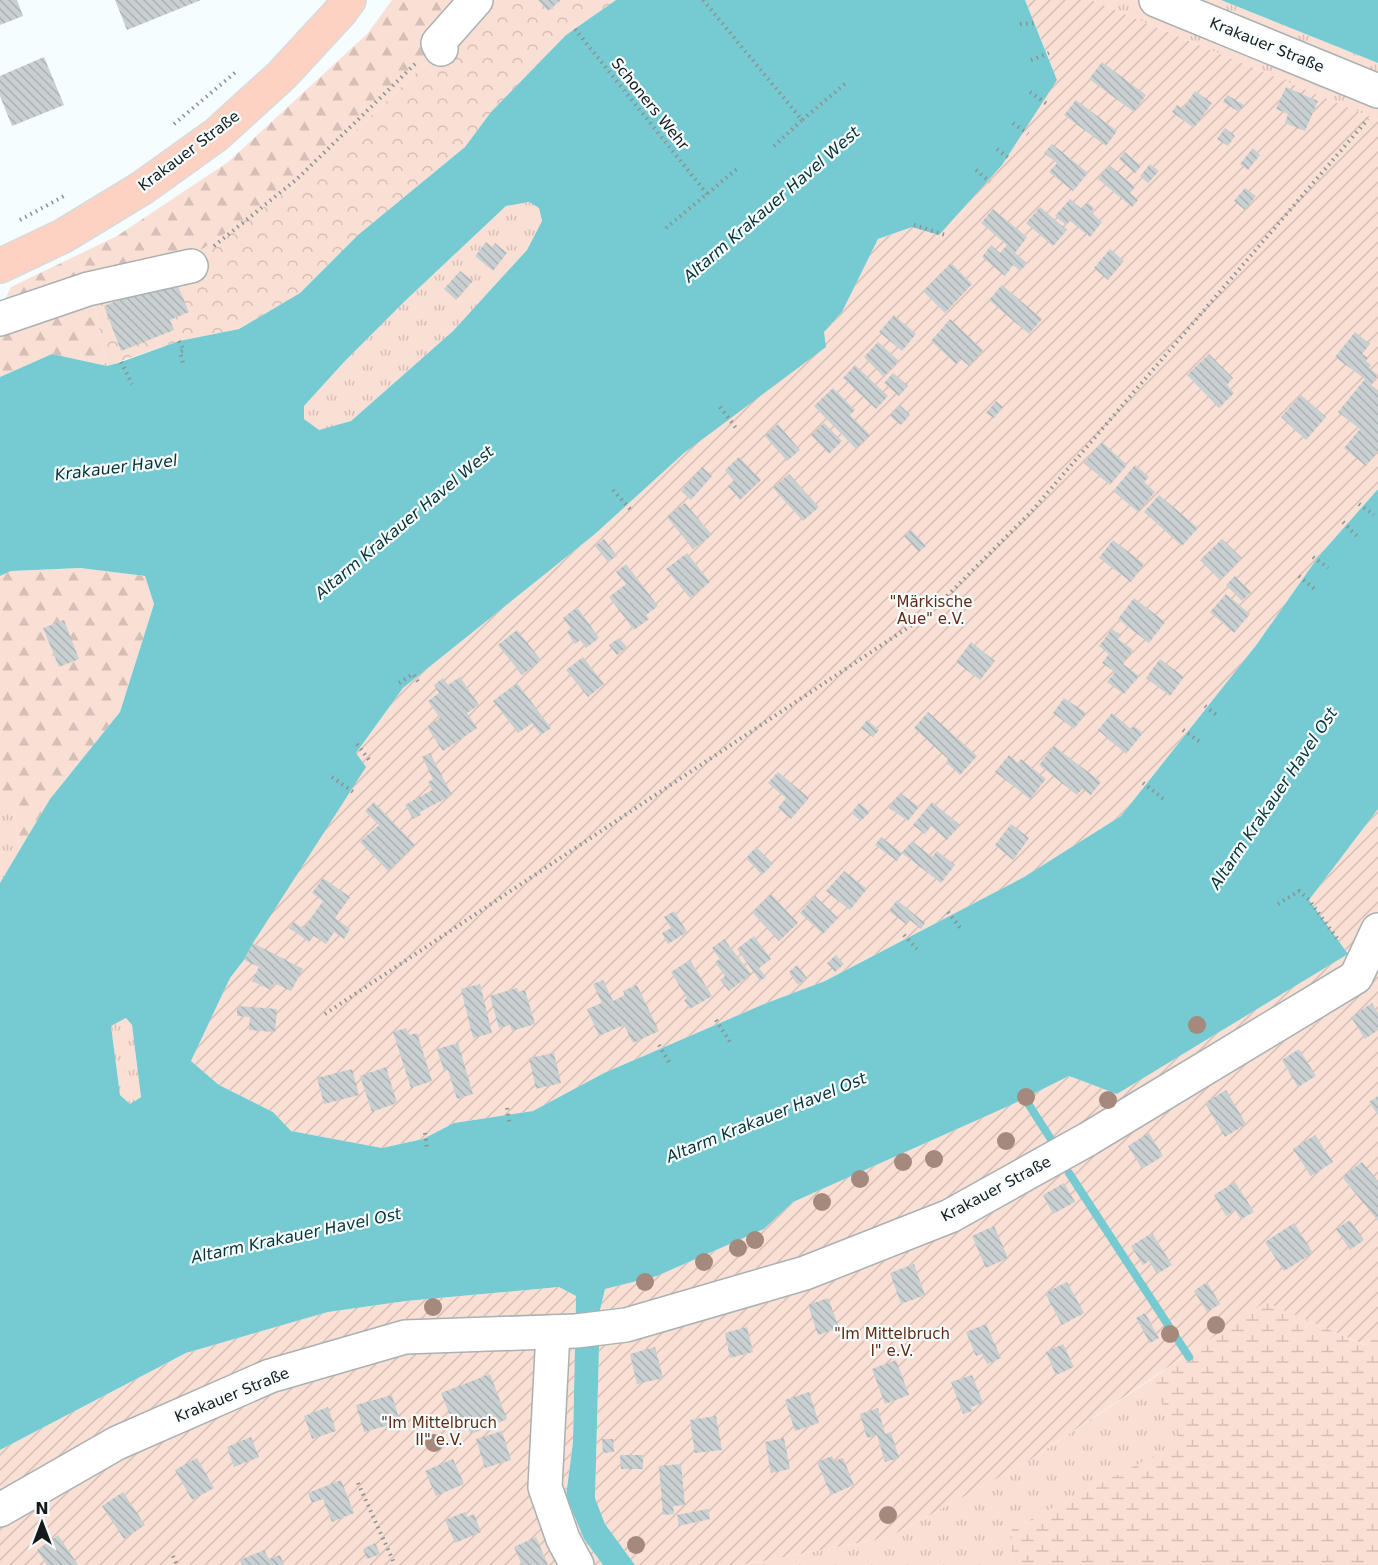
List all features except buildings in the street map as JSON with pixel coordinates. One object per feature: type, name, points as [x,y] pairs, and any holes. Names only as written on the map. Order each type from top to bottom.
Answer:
[{"type":"main road","name":"Krakauer Straße","points":[[0,266],[63,236],[93,218],[142,188],[216,135],[282,75],[342,11],[349,0]]},
{"type":"lane","points":[[439,46],[476,0]]},
{"type":"lane","name":"Krakauer Straße","points":[[1156,0],[1376,101]]},
{"type":"lane","points":[[0,319],[88,289],[191,266]]},
{"type":"lane","name":"Krakauer Straße","points":[[0,1510],[117,1443],[270,1376],[405,1337],[577,1330],[626,1325],[805,1274],[950,1216],[1088,1139],[1356,976],[1378,930]]},
{"type":"lane","points":[[577,1330],[545,1486],[563,1539],[577,1565]]},
{"type":"path","points":[[703,0],[802,120]]},
{"type":"path","points":[[1020,24],[1037,23]]},
{"type":"path","name":"Schoners Wehr","points":[[575,29],[707,194]]},
{"type":"path","points":[[191,266],[297,179],[439,46]]},
{"type":"path","points":[[1031,60],[1049,53]]},
{"type":"path","points":[[165,131],[246,63]]},
{"type":"path","points":[[774,146],[846,82]]},
{"type":"path","points":[[1030,92],[1047,104]]},
{"type":"path","points":[[325,1014],[930,613],[1031,512],[1376,101]]},
{"type":"path","points":[[1013,123],[1028,134]]},
{"type":"path","points":[[997,149],[1010,159]]},
{"type":"path","points":[[666,228],[737,169]]},
{"type":"path","points":[[976,170],[990,182]]},
{"type":"path","points":[[10,225],[70,193]]},
{"type":"path","points":[[914,225],[945,235]]},
{"type":"path","points":[[179,341],[184,350],[180,351],[183,363]]},
{"type":"path","points":[[122,362],[132,384]]},
{"type":"path","points":[[720,407],[736,428]]},
{"type":"path","points":[[613,490],[630,509]]},
{"type":"path","points":[[1359,504],[1374,515]]},
{"type":"path","points":[[1343,522],[1357,536]]},
{"type":"path","points":[[1313,556],[1328,568]]},
{"type":"path","points":[[1299,576],[1317,591]]},
{"type":"path","points":[[399,683],[413,674],[419,682]]},
{"type":"path","points":[[1205,706],[1219,717]]},
{"type":"path","points":[[1183,730],[1200,742]]},
{"type":"path","points":[[357,744],[370,761]]},
{"type":"path","points":[[332,777],[356,794]]},
{"type":"path","points":[[1143,783],[1166,801]]},
{"type":"path","points":[[1278,904],[1299,891],[1342,945]]},
{"type":"path","points":[[948,912],[961,929]]},
{"type":"path","points":[[904,935],[917,949]]},
{"type":"path","points":[[716,1020],[730,1042]]},
{"type":"path","points":[[659,1045],[669,1062]]},
{"type":"path","points":[[507,1108],[510,1125]]},
{"type":"path","points":[[425,1133],[428,1149]]},
{"type":"path","points":[[358,1483],[395,1565]]},
{"type":"path","points":[[173,1556],[177,1565]]},
{"type":"green space","points":[[392,0],[489,0],[306,178],[159,279],[94,304],[107,366],[52,354],[0,377],[0,310],[11,287],[117,236],[228,162],[368,33]]},
{"type":"green space","points":[[489,0],[616,0],[566,35],[491,112],[465,147],[358,235],[300,293],[239,329],[179,341],[107,366],[94,304],[159,279],[306,178]]},
{"type":"green space","name":"\"Märkische Aue\" e.V.","points":[[1025,0],[1091,0],[1378,120],[1378,489],[1318,557],[1257,644],[1121,816],[1024,877],[825,981],[764,1004],[604,1073],[533,1111],[454,1123],[423,1139],[382,1148],[291,1131],[273,1112],[219,1085],[191,1061],[230,978],[244,960],[356,753],[403,688],[595,534],[684,453],[824,332],[842,312],[878,239],[912,227],[1057,80]]},
{"type":"green space","points":[[1091,0],[1221,0],[1378,63],[1378,120]]},
{"type":"green space","points":[[529,202],[539,208],[542,221],[527,250],[453,331],[351,421],[319,431],[304,419],[304,406],[405,301],[506,206]]},
{"type":"green space","points":[[80,568],[145,576],[154,604],[120,712],[50,799],[20,850],[12,803],[0,799],[0,576],[11,571]]},
{"type":"green space","points":[[0,799],[12,802],[20,850],[0,883]]},
{"type":"green space","name":"\"Im Mittelbruch I\" e.V.","points":[[1378,809],[1378,1336],[1365,1345],[1265,1302],[1027,1462],[889,1537],[742,1565],[635,1565],[605,1524],[595,1498],[600,1310],[605,1289],[657,1276],[764,1229],[793,1202],[1011,1105],[1069,1076],[1117,1094],[1348,954],[1309,900]]},
{"type":"green space","points":[[126,1018],[132,1025],[141,1097],[130,1104],[120,1095],[111,1026]]},
{"type":"green space","name":"\"Im Mittelbruch II\" e.V.","points":[[559,1287],[576,1296],[573,1442],[566,1496],[584,1539],[603,1565],[0,1565],[0,1450],[186,1353],[328,1312],[406,1301]]},
{"type":"green space","points":[[1265,1301],[1364,1345],[1378,1336],[1378,1565],[1011,1565],[1012,1529],[1181,1442],[1150,1380]]},
{"type":"green space","points":[[1150,1380],[1182,1442],[1012,1529],[1011,1565],[743,1565],[889,1537],[1027,1462]]},
{"type":"water","points":[[616,0],[1025,0],[1057,80],[1002,165],[939,235],[912,227],[878,239],[842,312],[824,332],[826,347],[684,453],[595,534],[403,688],[356,753],[366,767],[244,960],[230,978],[191,1061],[219,1085],[273,1112],[291,1131],[382,1148],[423,1139],[454,1123],[533,1111],[604,1073],[764,1004],[825,981],[1024,877],[1121,816],[1257,644],[1318,557],[1378,489],[1378,809],[1309,900],[1348,954],[1117,1094],[1069,1076],[1011,1105],[793,1202],[764,1229],[657,1276],[605,1289],[600,1310],[595,1498],[605,1524],[635,1565],[603,1565],[584,1539],[566,1496],[573,1442],[576,1296],[559,1287],[406,1301],[328,1312],[186,1353],[0,1450],[0,883],[50,799],[120,712],[154,604],[145,576],[80,568],[11,571],[0,576],[0,377],[52,354],[107,366],[179,341],[239,329],[300,293],[358,235],[465,147],[491,112],[566,35]],"holes":[[[529,202],[539,208],[542,221],[527,250],[453,331],[351,421],[319,430],[304,419],[304,406],[405,301],[506,206]],[[126,1018],[132,1025],[141,1097],[130,1104],[120,1095],[111,1026]]]},
{"type":"water","points":[[1221,0],[1378,0],[1378,63]]},
{"type":"waterway","points":[[1020,1091],[1054,1144]]},
{"type":"waterway","points":[[1069,1173],[1189,1357]]},
{"type":"water label","name":"Altarm Krakauer Havel West","points":[[771,204]]},
{"type":"water label","name":"Krakauer Havel","points":[[116,467]]},
{"type":"water label","name":"Altarm Krakauer Havel West","points":[[404,522]]},
{"type":"water label","name":"Altarm Krakauer Havel Ost","points":[[1273,798]]},
{"type":"water label","name":"Altarm Krakauer Havel Ost","points":[[766,1117]]},
{"type":"water label","name":"Altarm Krakauer Havel Ost","points":[[296,1235]]}]
